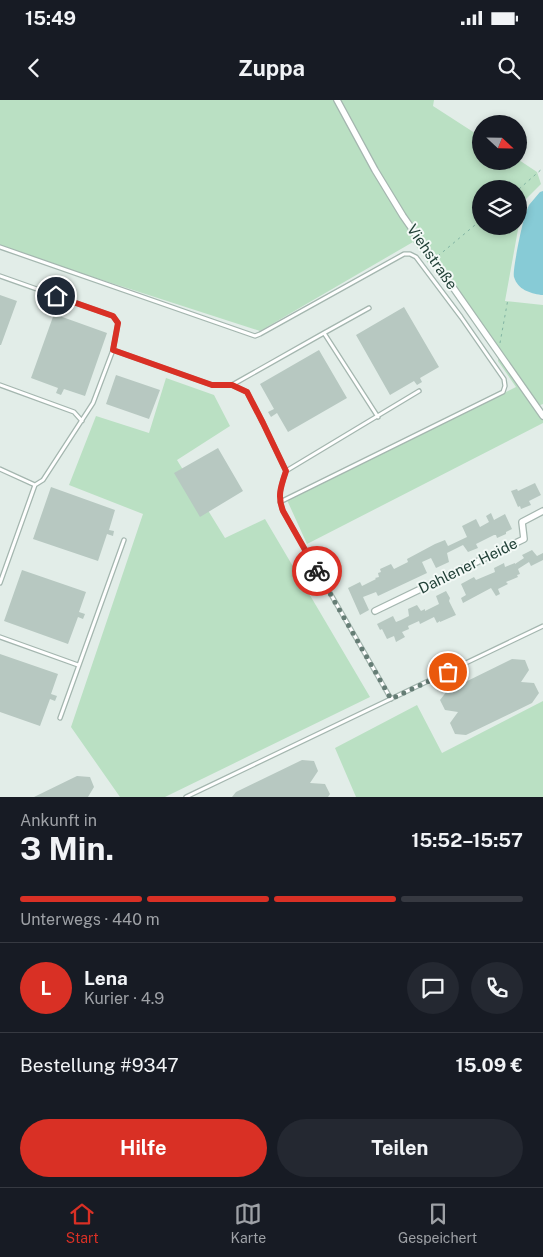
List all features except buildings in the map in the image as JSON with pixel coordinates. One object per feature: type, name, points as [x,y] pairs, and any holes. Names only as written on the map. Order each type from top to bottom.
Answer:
[{"type":"street","name":"Viehstraße","points":[[336,100],[403,216],[543,416]]},
{"type":"street","name":"Dahlener Heide","points":[[375,611],[524,539],[522,522],[543,511]]},
{"type":"lane","points":[[0,247],[255,336],[404,254],[416,257],[504,379],[505,386],[503,392],[280,502]]},
{"type":"lane","points":[[0,276],[113,316],[118,323],[113,350],[93,403],[43,480],[35,485],[0,583]]},
{"type":"lane","points":[[232,385],[369,308]]},
{"type":"lane","points":[[324,333],[378,417]]},
{"type":"lane","points":[[113,350],[212,385],[232,385],[247,392],[286,471]]},
{"type":"lane","points":[[0,385],[74,412],[82,421]]},
{"type":"lane","points":[[391,699],[283,511],[280,502],[280,490],[286,471],[419,391]]},
{"type":"lane","points":[[0,468],[35,485]]},
{"type":"lane","points":[[60,718],[124,540]]},
{"type":"lane","points":[[186,797],[543,626]]},
{"type":"lane","points":[[0,637],[78,665]]},
{"type":"path","points":[[527,182],[543,168]]},
{"type":"path","points":[[434,259],[472,227]]},
{"type":"path","points":[[499,349],[508,299]]},
{"type":"green space","points":[[0,100],[434,100],[433,106],[472,131],[472,170],[528,170],[528,166],[537,172],[541,184],[527,198],[527,180],[472,180],[472,235],[517,235],[505,301],[543,305],[543,404],[535,407],[543,419],[543,423],[307,544],[287,500],[516,387],[498,361],[499,349],[434,258],[428,263],[413,242],[260,331],[0,247]]},
{"type":"green space","points":[[166,378],[214,395],[230,426],[177,460],[225,538],[265,519],[370,697],[165,797],[120,797],[71,727],[143,514],[69,485],[96,416],[149,433]]},
{"type":"green space","points":[[543,701],[543,797],[356,797],[335,748],[417,705],[442,753]]},
{"type":"water","points":[[543,191],[543,295],[521,288],[514,277],[520,235],[527,235],[527,210],[540,192]]},
{"type":"way so far","points":[[317,571],[391,699],[448,672]]},
{"type":"route","points":[[56,296],[113,316],[118,323],[113,350],[212,385],[232,385],[247,392],[286,471],[280,490],[280,502],[283,511],[317,571]]}]
